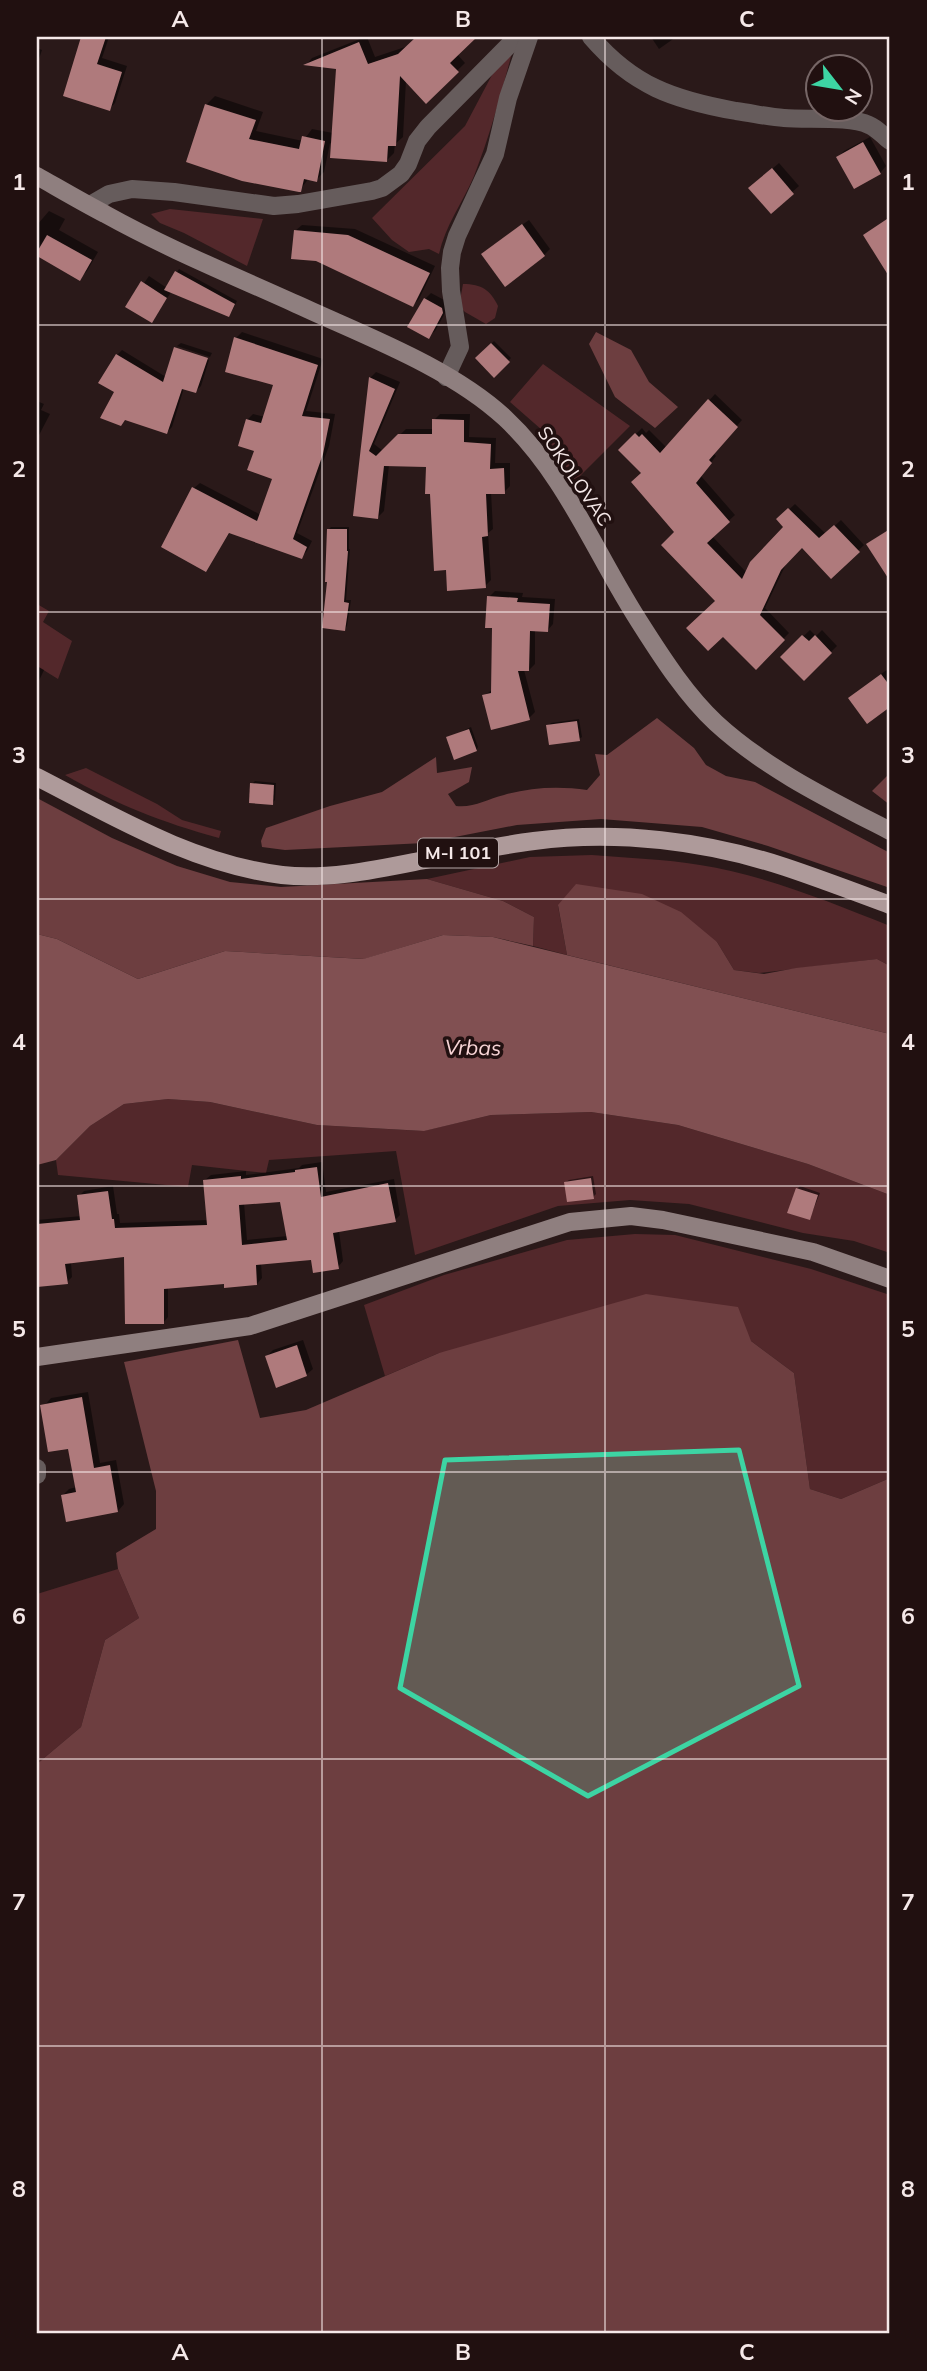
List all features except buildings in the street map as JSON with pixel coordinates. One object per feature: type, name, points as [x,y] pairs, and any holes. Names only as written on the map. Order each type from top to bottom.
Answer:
[{"type":"main road","name":"SOKOLOVAC","points":[[37,176],[185,253],[419,362],[485,401],[504,417],[539,456],[572,504],[641,625],[681,683],[715,722],[757,755],[795,779],[890,831]]},
{"type":"main road","name":"M-I 101","points":[[37,777],[164,841],[208,858],[273,873],[320,876],[535,841],[617,837],[682,843],[735,854],[783,866],[890,905]]},
{"type":"main road","points":[[37,1357],[250,1326],[570,1222],[601,1218],[631,1216],[696,1227],[813,1252],[890,1279]]},
{"type":"street","points":[[90,205],[109,194],[132,189],[274,206],[383,188],[401,174],[417,141],[428,127],[517,37]]},
{"type":"street","points":[[446,377],[460,347],[451,290],[452,252],[495,154],[508,98],[529,37]]},
{"type":"street","points":[[591,37],[635,78],[695,103],[779,118],[850,119],[872,126],[890,141]]},
{"type":"street","points":[[37,1468],[37,1475]]},
{"type":"highlighted area","points":[[739,1450],[799,1686],[588,1796],[400,1688],[445,1460]]},
{"type":"shaded area","points":[[516,37],[480,159],[470,186],[445,234],[439,254],[429,249],[409,252],[392,240],[372,218],[465,126]]},
{"type":"shaded area","points":[[170,209],[263,219],[247,266],[160,223],[151,214]]},
{"type":"shaded area","points":[[463,284],[480,287],[492,296],[498,306],[495,318],[486,324],[459,306]]},
{"type":"shaded area","points":[[596,332],[631,350],[649,382],[678,407],[655,428],[615,397],[589,344]]},
{"type":"shaded area","points":[[543,364],[630,426],[575,481],[542,430],[510,402]]},
{"type":"shaded area","points":[[37,604],[49,611],[43,622],[72,641],[58,679],[37,666]]},
{"type":"shaded area","points":[[657,718],[694,748],[706,765],[726,776],[755,782],[890,853],[890,888],[768,846],[702,827],[601,819],[517,825],[424,843],[285,850],[262,847],[261,841],[266,828],[382,792],[436,757],[437,773],[472,767],[469,782],[448,794],[456,806],[535,789],[587,790],[600,775],[595,754],[607,755]]},
{"type":"shaded area","points":[[86,768],[157,804],[182,820],[221,831],[219,838],[140,812],[65,775]]},
{"type":"shaded area","points":[[890,773],[890,805],[872,791]]},
{"type":"shaded area","points":[[37,798],[112,838],[177,866],[230,882],[281,887],[427,879],[503,901],[534,917],[533,946],[493,937],[443,935],[364,959],[225,951],[138,979],[57,939],[37,934]]},
{"type":"shaded area","points":[[592,855],[700,865],[748,875],[820,899],[890,926],[890,966],[877,959],[759,973],[734,970],[717,942],[558,906],[567,955],[533,946],[534,917],[503,901],[427,879],[530,857]]},
{"type":"shaded area","points":[[576,884],[642,894],[681,912],[717,942],[734,970],[764,974],[877,959],[890,966],[890,1034],[567,955],[558,905]]},
{"type":"shaded area","points":[[168,1099],[210,1102],[317,1125],[423,1131],[491,1115],[591,1112],[678,1125],[808,1164],[890,1195],[890,1253],[854,1241],[803,1233],[689,1204],[630,1200],[558,1206],[415,1255],[396,1151],[269,1160],[266,1173],[192,1165],[188,1187],[58,1175],[56,1160],[90,1126],[124,1104]]},
{"type":"shaded area","points":[[635,1234],[675,1235],[811,1269],[890,1295],[890,1478],[841,1499],[810,1489],[794,1373],[751,1341],[439,1353],[385,1376],[364,1305],[444,1275],[567,1240]]},
{"type":"shaded area","points":[[646,1294],[738,1307],[751,1341],[794,1373],[810,1489],[841,1499],[890,1478],[890,2334],[37,2334],[37,1764],[81,1727],[105,1640],[139,1618],[118,1569],[116,1553],[156,1529],[156,1491],[124,1362],[238,1340],[260,1418],[306,1410],[439,1353]]},
{"type":"shaded area","points":[[118,1569],[139,1618],[105,1640],[81,1727],[37,1764],[37,1594]]},
{"type":"water","name":"Vrbas","points":[[37,934],[57,939],[138,979],[225,951],[363,959],[443,935],[493,937],[890,1034],[890,1195],[808,1164],[678,1125],[591,1112],[491,1115],[424,1131],[317,1125],[210,1102],[168,1099],[124,1104],[90,1126],[56,1160],[37,1165]]}]
